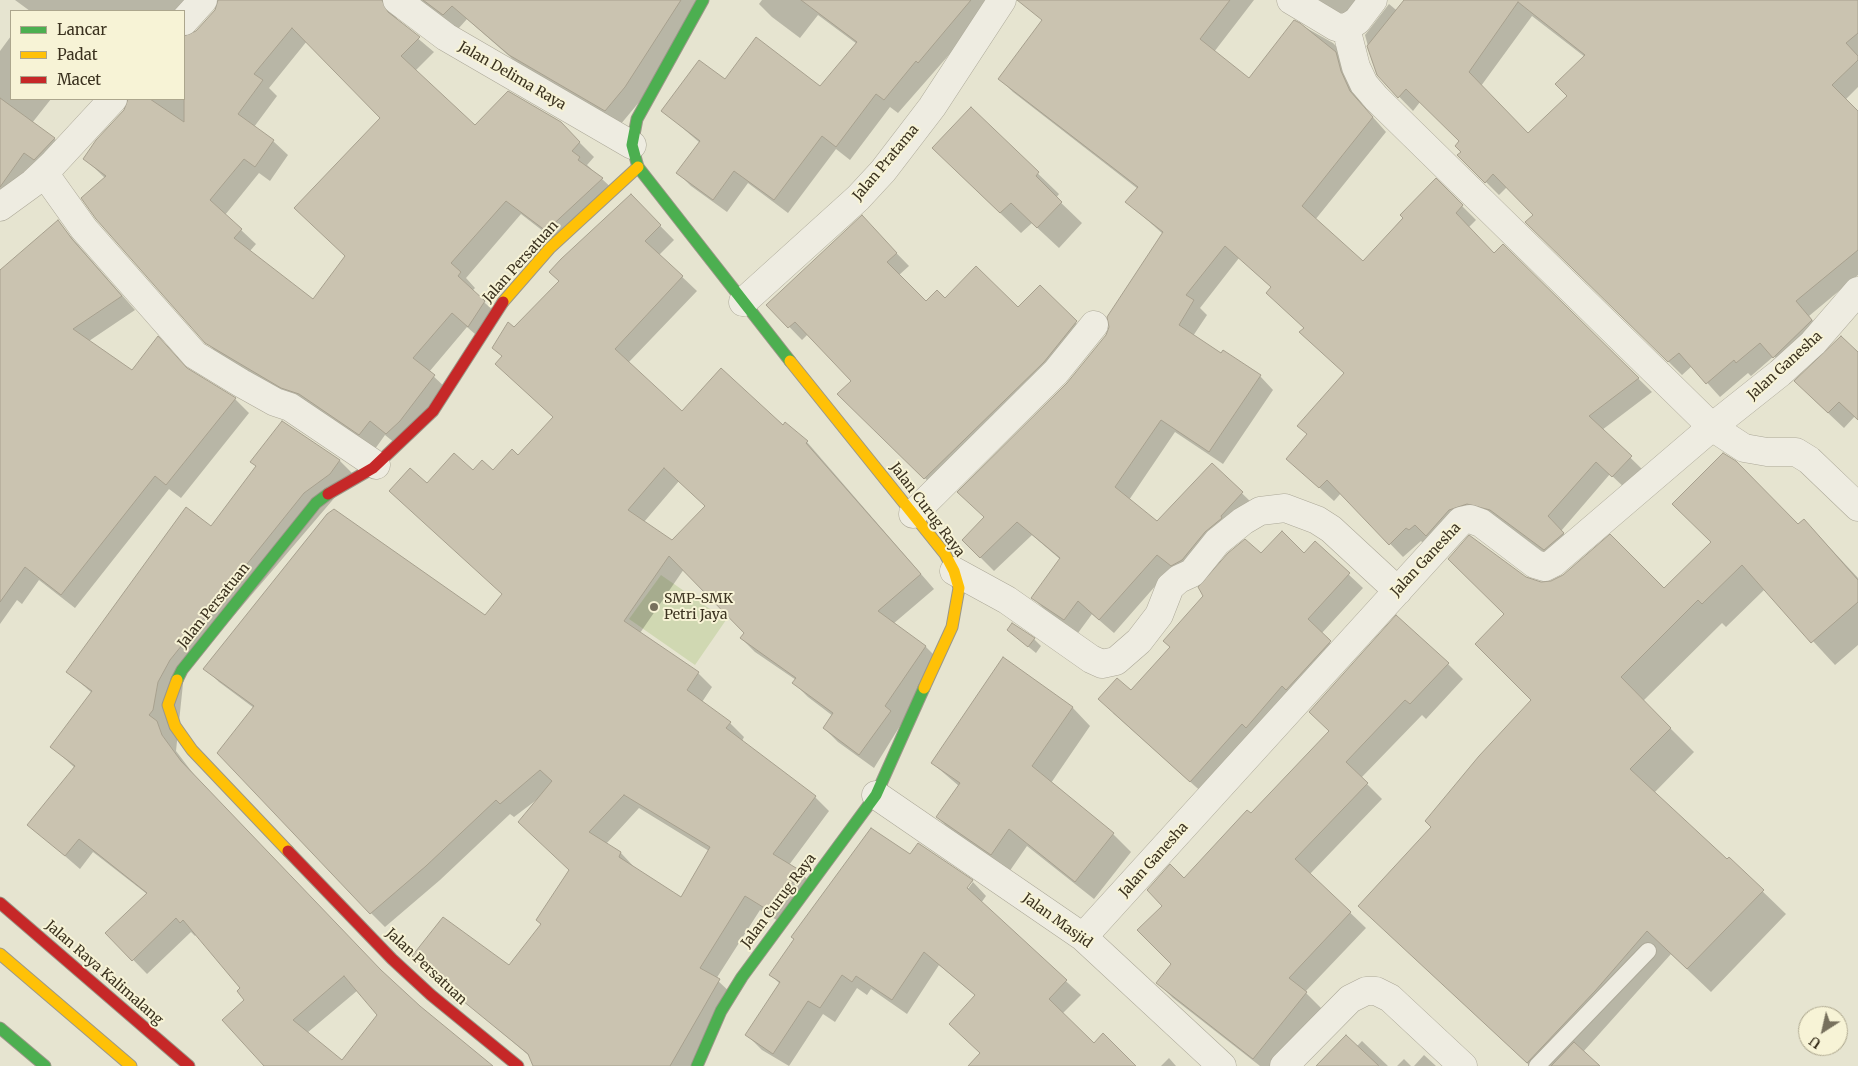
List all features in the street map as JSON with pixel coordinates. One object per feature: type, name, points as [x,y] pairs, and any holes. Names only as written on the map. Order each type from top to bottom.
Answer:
[{"type":"main road","points":[[635,156],[637,119],[703,0]]},
{"type":"main road","name":"Jalan Curug Raya","points":[[635,156],[743,302],[946,554],[954,571],[958,588],[957,607],[952,627],[876,795],[742,977],[721,1012],[697,1066]]},
{"type":"main road","name":"Jalan Persatuan","points":[[518,1066],[431,995],[392,959],[192,750],[175,726],[168,705],[172,689],[182,670],[316,503],[376,465],[433,411],[502,303],[635,156]]},
{"type":"main road","name":"Jalan Raya Kalimalang","points":[[0,904],[189,1066]]},
{"type":"main road","points":[[0,954],[131,1066]]},
{"type":"main road","points":[[0,1028],[45,1066]]},
{"type":"street","points":[[185,20],[203,0]]},
{"type":"street","name":"Jalan Delima Raya","points":[[397,0],[446,37],[635,156]]},
{"type":"street","name":"Jalan Pratama","points":[[743,302],[858,198],[883,170],[932,107],[1002,0]]},
{"type":"street","points":[[1291,0],[1336,27],[1346,28],[1357,21],[1373,0]]},
{"type":"street","points":[[1346,28],[1356,67],[1364,84],[1376,98],[1712,427],[1744,448],[1767,452],[1796,452],[1809,460],[1858,507]]},
{"type":"street","points":[[0,207],[44,173],[111,100]]},
{"type":"street","points":[[44,173],[84,229],[195,355],[258,393],[290,407],[376,465]]},
{"type":"street","name":"Jalan Ganesha","points":[[1083,937],[1461,521],[1470,519],[1481,523],[1535,564],[1545,567],[1553,563],[1712,427],[1780,374],[1814,343],[1858,291]]},
{"type":"street","points":[[913,514],[1056,372],[1094,325]]},
{"type":"street","points":[[954,571],[1007,600],[1091,659],[1102,664],[1116,661],[1139,641],[1159,615],[1170,587],[1179,579],[1192,573],[1217,542],[1243,521],[1260,511],[1285,508],[1317,520],[1331,529],[1398,591]]},
{"type":"street","name":"Jalan Masjid","points":[[876,795],[1083,937],[1222,1066]]},
{"type":"street","points":[[1284,1066],[1350,999],[1366,991],[1376,991],[1390,998],[1463,1066]]},
{"type":"lane","points":[[1536,1066],[1648,951]]},
{"type":"green space","points":[[661,575],[726,620],[695,665],[629,619]]},
{"type":"building","points":[[218,0],[382,0],[388,12],[420,37],[401,56],[475,125],[508,91],[561,122],[580,142],[572,151],[580,157],[578,160],[603,178],[546,231],[506,201],[451,263],[461,272],[458,276],[485,301],[468,327],[452,313],[413,358],[435,375],[400,421],[386,434],[370,421],[359,435],[299,394],[281,388],[205,343],[96,219],[81,198],[106,176],[83,159],[96,140],[124,110],[128,100],[151,100],[184,122],[185,36],[196,31],[215,10]],"holes":[[[292,28],[380,118],[294,208],[345,256],[313,299],[234,238],[242,229],[210,200],[244,159],[255,167],[274,140],[238,114],[263,80],[254,74]]]},
{"type":"building","points":[[423,0],[681,0],[625,87],[605,111],[509,55],[452,6],[443,15]]},
{"type":"building","points":[[801,0],[971,0],[884,100],[876,94],[836,147],[822,136],[774,200],[734,171],[713,200],[676,173],[700,141],[661,111],[699,60],[725,79],[756,37],[820,86],[857,42]]},
{"type":"building","points":[[1017,0],[1230,0],[1200,39],[1249,78],[1294,20],[1300,23],[1336,52],[1341,71],[1350,91],[1373,117],[1302,206],[1363,261],[1403,218],[1400,215],[1436,178],[1463,205],[1456,213],[1494,253],[1503,244],[1639,378],[1589,416],[1632,456],[1612,477],[1596,462],[1548,516],[1564,533],[1544,550],[1490,510],[1467,504],[1449,510],[1426,536],[1415,525],[1409,530],[1406,528],[1389,545],[1327,480],[1319,488],[1286,459],[1307,434],[1297,426],[1344,373],[1299,332],[1304,328],[1266,293],[1271,287],[1225,246],[1186,295],[1194,300],[1179,325],[1221,353],[1223,350],[1261,375],[1209,452],[1161,420],[1115,487],[1157,521],[1212,463],[1243,492],[1221,516],[1222,518],[1205,532],[1182,560],[1171,566],[1157,555],[1099,620],[1078,601],[1064,620],[1031,598],[1060,558],[1017,522],[980,558],[962,540],[984,517],[957,492],[1067,383],[1106,335],[1109,327],[1107,317],[1163,232],[1125,202],[1138,187],[998,79],[1042,20]]},
{"type":"building","points":[[1404,0],[1858,0],[1858,33],[1846,43],[1858,56],[1858,60],[1832,85],[1858,111],[1858,250],[1796,301],[1812,320],[1773,358],[1760,343],[1736,363],[1734,360],[1706,384],[1679,353],[1668,362],[1525,222],[1533,215],[1493,174],[1485,183],[1457,155],[1461,152],[1455,146],[1459,141],[1406,89],[1398,98],[1377,75],[1367,46]],"holes":[[[1518,2],[1585,55],[1555,84],[1567,96],[1528,133],[1469,72]]]},
{"type":"building","points":[[0,98],[55,138],[34,160],[24,153],[0,187]]},
{"type":"building","points":[[971,107],[1039,172],[1036,176],[1062,202],[1037,228],[1011,203],[1000,213],[932,148]]},
{"type":"building","points":[[631,194],[661,225],[645,241],[683,276],[615,349],[682,411],[721,368],[783,425],[785,422],[808,441],[806,443],[921,574],[878,611],[926,646],[885,706],[891,711],[859,755],[823,728],[833,713],[792,683],[796,678],[740,638],[744,633],[669,556],[624,621],[699,672],[687,690],[731,722],[726,728],[816,796],[773,854],[801,871],[771,912],[745,896],[700,968],[720,979],[670,1066],[533,1066],[528,1054],[441,983],[412,956],[443,917],[509,965],[541,924],[536,920],[569,870],[518,822],[552,781],[540,770],[500,804],[496,800],[426,866],[370,914],[217,753],[254,706],[203,669],[327,514],[334,509],[485,615],[502,594],[389,491],[410,468],[427,483],[454,453],[473,470],[482,460],[493,470],[512,449],[518,455],[553,417],[495,364],[502,356],[492,348],[508,322],[514,327],[559,281],[549,272]],"holes":[[[664,468],[705,506],[672,540],[628,510]],[[624,795],[710,847],[681,897],[619,857],[621,852],[589,832]]]},
{"type":"building","points":[[862,215],[897,253],[887,262],[926,301],[937,290],[945,298],[976,266],[1018,307],[1040,285],[1077,321],[1044,362],[924,479],[837,394],[851,381],[795,322],[788,328],[766,305]]},
{"type":"building","points":[[58,220],[72,239],[122,296],[73,329],[132,370],[158,336],[187,368],[236,398],[166,485],[155,476],[61,595],[25,567],[0,602],[0,270]]},
{"type":"building","points":[[1841,336],[1858,352],[1858,420],[1839,402],[1828,413],[1794,381]]},
{"type":"building","points":[[282,421],[340,460],[330,474],[304,493],[170,660],[158,682],[153,710],[149,715],[157,721],[162,735],[181,761],[381,970],[420,1006],[493,1066],[264,1066],[222,1020],[244,1000],[237,991],[240,988],[183,920],[180,923],[176,918],[132,961],[105,933],[147,893],[79,839],[65,856],[27,825],[75,766],[50,747],[92,691],[66,672],[186,507],[211,526],[256,466],[250,462]],"holes":[[[344,976],[377,1015],[342,1060],[293,1020]]]},
{"type":"building","points":[[1723,453],[1736,461],[1798,524],[1804,519],[1858,580],[1858,602],[1811,643],[1742,565],[1702,604],[1698,600],[1621,677],[1671,728],[1630,769],[1727,859],[1729,857],[1764,890],[1687,969],[1647,931],[1595,991],[1527,1063],[1358,906],[1431,827],[1425,821],[1479,756],[1531,700],[1475,644],[1504,614],[1448,559],[1469,535],[1526,577],[1541,582],[1551,581],[1563,575],[1610,534],[1664,588],[1711,542],[1672,504]]},
{"type":"building","points":[[1282,531],[1304,553],[1315,541],[1350,573],[1308,619],[1331,641],[1286,690],[1282,686],[1246,728],[1242,724],[1190,782],[1098,699],[1117,678],[1131,690],[1170,647],[1163,641],[1203,596],[1198,587],[1228,553],[1245,539],[1261,553]]},
{"type":"building","points":[[1396,615],[1449,663],[1410,704],[1405,700],[1346,762],[1368,783],[1295,859],[1351,912],[1289,978],[1307,992],[1253,1059],[1156,983],[1171,964],[1137,930],[1162,906],[1147,890],[1170,864],[1184,878],[1247,810],[1251,813],[1329,731],[1309,712]]},
{"type":"building","points":[[1012,623],[1035,638],[1028,647],[1007,630]]},
{"type":"building","points":[[1003,657],[1073,707],[1032,766],[1114,833],[1075,882],[1009,829],[991,855],[936,817],[960,783],[931,763]]},
{"type":"building","points":[[871,828],[910,854],[918,843],[973,880],[967,888],[1067,980],[1049,999],[1094,1043],[1103,1033],[1136,1066],[968,1066],[980,1053],[949,1024],[975,995],[924,952],[892,1000],[856,976],[852,982],[842,975],[820,1008],[808,1001],[773,1054],[745,1035],[780,982],[769,975],[794,939],[791,937]]},
{"type":"building","points":[[1346,1035],[1379,1066],[1316,1066]]},
{"type":"building","points":[[1574,1042],[1600,1066],[1551,1066]]},
{"type":"traffic: fast","points":[[703,0],[637,119],[632,145],[638,167],[790,361]]},
{"type":"traffic: fast","points":[[177,680],[182,670],[316,503],[328,494]]},
{"type":"traffic: fast","points":[[697,1066],[721,1011],[742,977],[876,795],[924,688]]},
{"type":"traffic: fast","points":[[0,1028],[45,1066]]},
{"type":"traffic: slow","points":[[503,302],[550,248],[638,167]]},
{"type":"traffic: slow","points":[[790,361],[945,554],[954,571],[959,588],[952,627],[924,688]]},
{"type":"traffic: slow","points":[[177,680],[168,705],[175,726],[192,750],[288,851]]},
{"type":"traffic: slow","points":[[0,954],[131,1066]]},
{"type":"traffic: jam","points":[[328,494],[373,468],[433,411],[503,302]]},
{"type":"traffic: jam","points":[[288,851],[392,959],[431,995],[518,1066]]},
{"type":"traffic: jam","points":[[0,903],[189,1066]]},
{"type":"place","name":"SMP-SMK Petri Jaya","points":[[654,607]]}]
